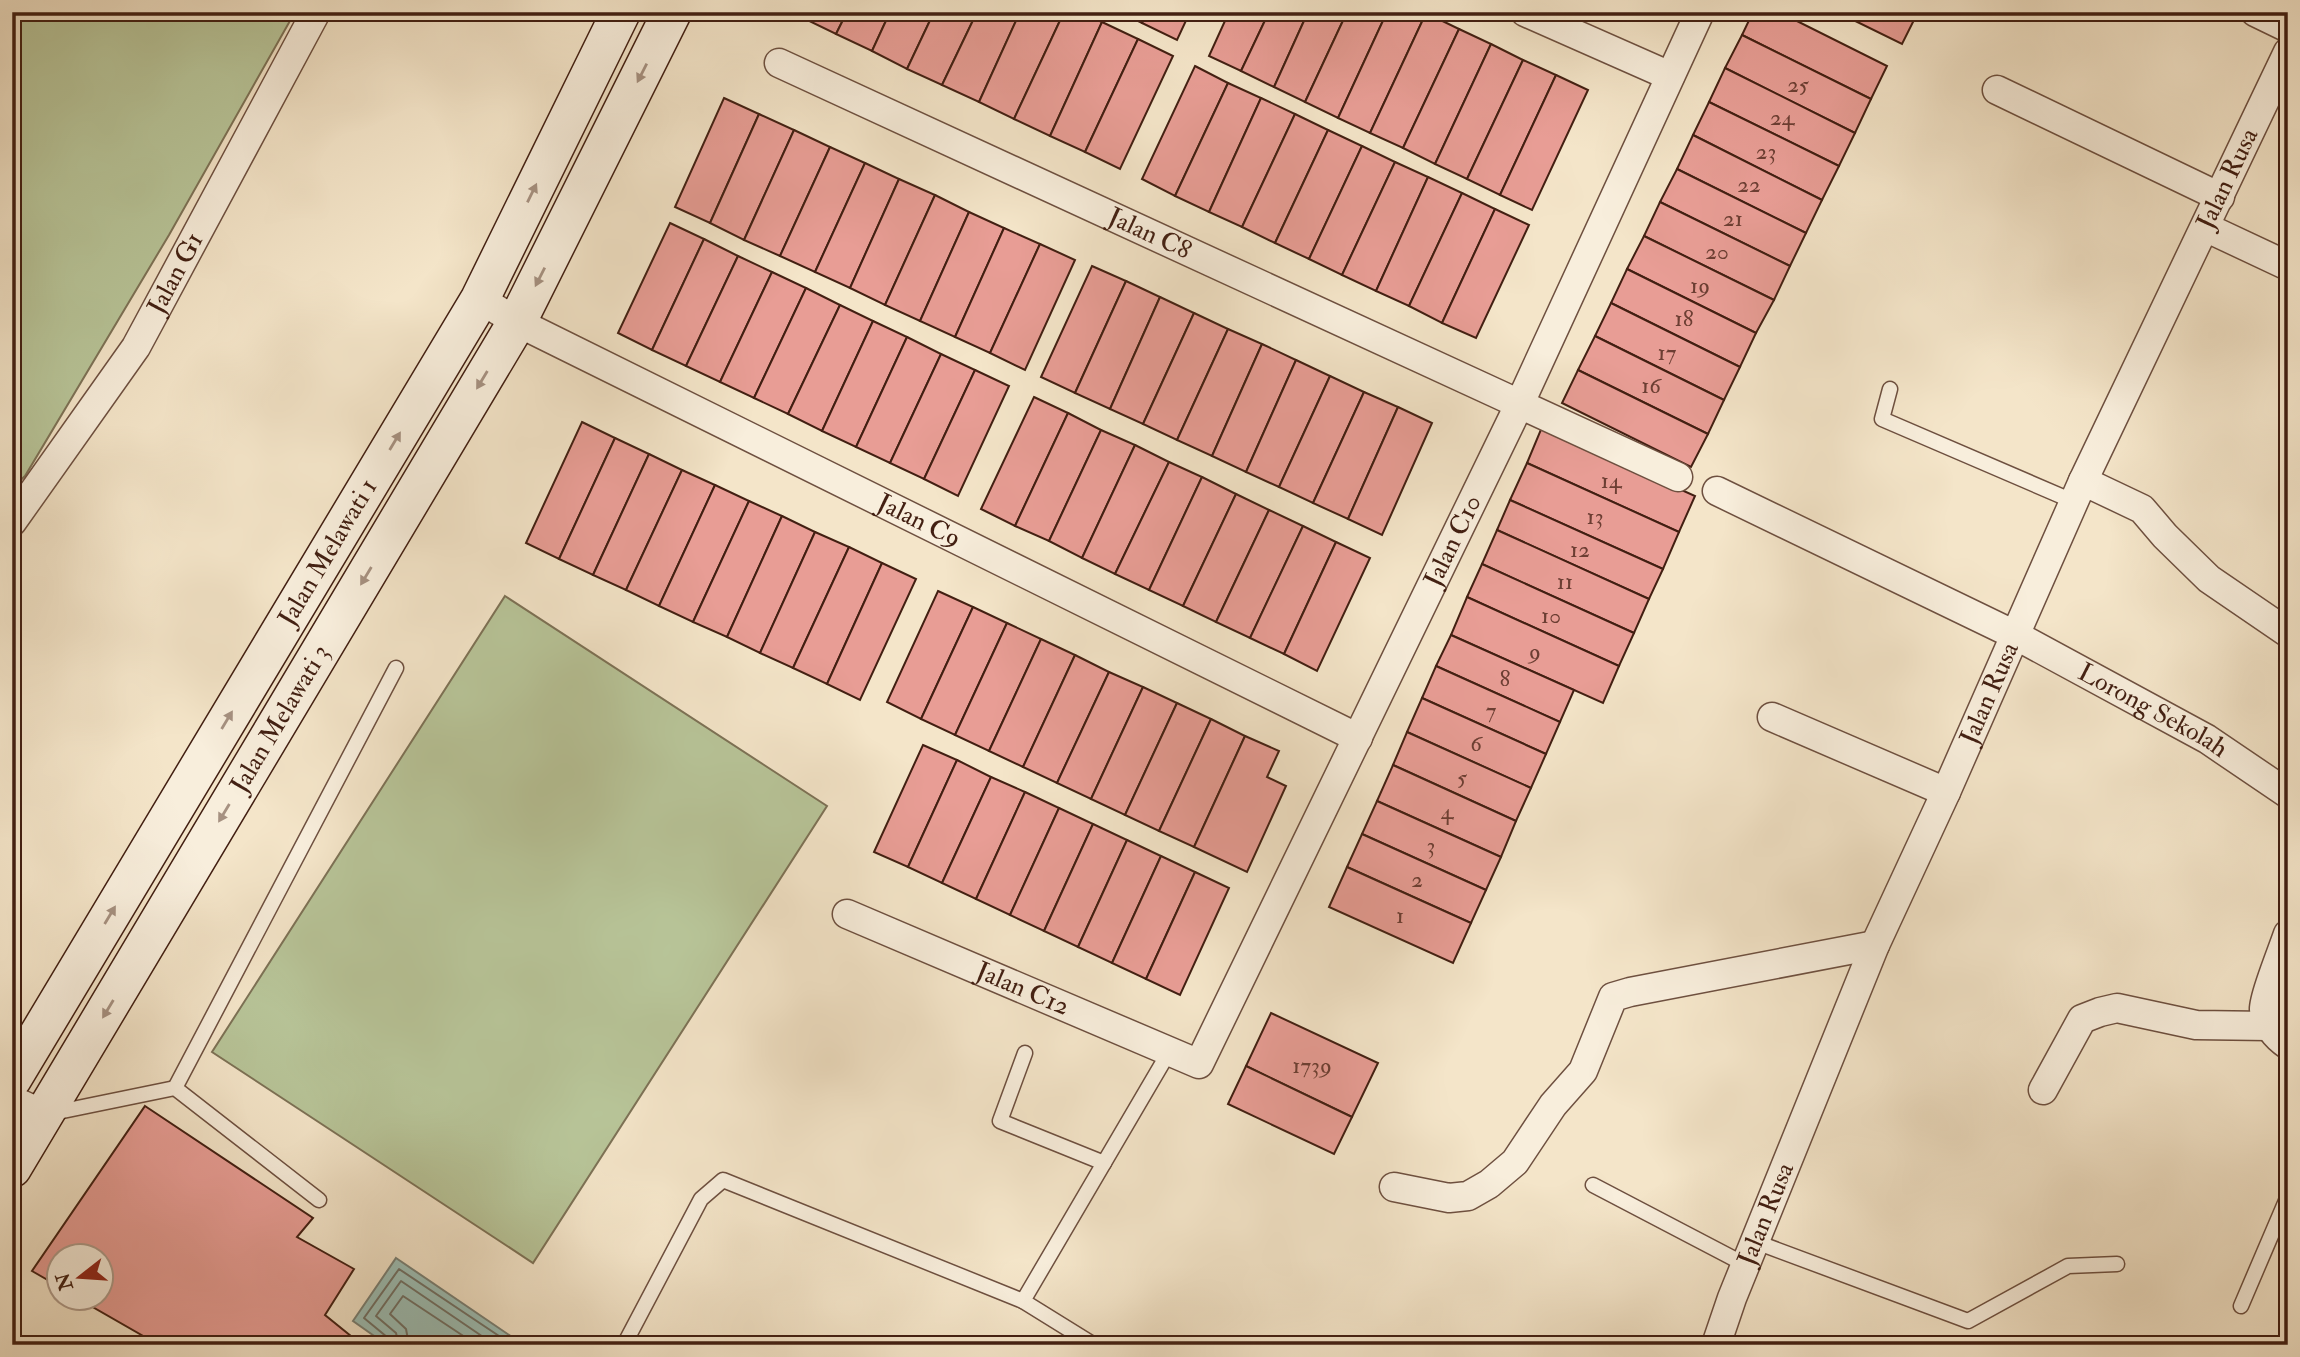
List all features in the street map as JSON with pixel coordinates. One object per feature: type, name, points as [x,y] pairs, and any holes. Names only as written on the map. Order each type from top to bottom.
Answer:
[{"type":"street","name":"Jalan G1","points":[[12,522],[136,347],[316,12]]},
{"type":"street","name":"Jalan Melawati 1","points":[[12,1079],[480,299],[621,12]]},
{"type":"street","points":[[517,322],[672,12]]},
{"type":"street","points":[[1525,12],[1670,76]]},
{"type":"street","name":"Jalan C10","points":[[1199,1064],[1520,402],[1700,12]]},
{"type":"street","points":[[2255,12],[2288,28]]},
{"type":"street","name":"Jalan Rusa","points":[[1716,1345],[1731,1298],[1875,945],[2079,491],[2288,52]]},
{"type":"street","name":"Jalan C8","points":[[779,63],[1678,477]]},
{"type":"street","points":[[1997,90],[2220,197]]},
{"type":"street","points":[[2205,227],[2288,265]]},
{"type":"street","name":"Jalan C9","points":[[480,299],[517,322],[1358,738]]},
{"type":"street","name":"Jalan Melawati 3","points":[[29,1107],[517,322]]},
{"type":"street","name":"Lorong Sekolah","points":[[1717,491],[2015,635],[2207,739],[2288,794]]},
{"type":"street","points":[[2079,491],[2142,509],[2209,579],[2288,633]]},
{"type":"street","points":[[1772,717],[1946,792]]},
{"type":"street","name":"Jalan C12","points":[[847,914],[1199,1064]]},
{"type":"street","points":[[2278,1035],[2264,1008],[2288,934]]},
{"type":"street","points":[[1394,1187],[1449,1198],[1468,1196],[1489,1184],[1515,1162],[1553,1105],[1583,1071],[1613,997],[1875,945]]},
{"type":"street","points":[[2043,1090],[2082,1019],[2117,1008],[2196,1025],[2278,1035]]},
{"type":"street","points":[[12,1168],[29,1107]]},
{"type":"lane","points":[[1890,389],[1882,419],[2079,491]]},
{"type":"lane","points":[[175,1088],[396,668]]},
{"type":"lane","points":[[1023,1301],[1169,1052]]},
{"type":"lane","points":[[1025,1053],[1000,1121],[1104,1163]]},
{"type":"lane","points":[[29,1107],[175,1088],[319,1200]]},
{"type":"lane","points":[[624,1345],[701,1199],[723,1180],[1023,1301],[1094,1345]]},
{"type":"lane","points":[[1593,1185],[1751,1253],[1968,1321],[2068,1266],[2117,1264]]},
{"type":"lane","points":[[2241,1306],[2288,1196]]},
{"type":"green space","points":[[12,12],[295,12],[169,235],[25,476],[12,488]]},
{"type":"green space","points":[[505,596],[827,806],[533,1263],[212,1052]]},
{"type":"water","points":[[396,1258],[515,1339],[512,1345],[387,1345],[353,1321]]},
{"type":"building","points":[[803,12],[847,12],[836,34],[801,17]]},
{"type":"building","points":[[847,12],[890,12],[872,51],[836,34]]},
{"type":"building","points":[[890,12],[934,12],[907,69],[872,51]]},
{"type":"building","points":[[934,12],[977,12],[942,85],[907,69]]},
{"type":"building","points":[[977,12],[1020,12],[979,102],[942,85]]},
{"type":"building","points":[[1020,12],[1064,12],[1014,119],[979,102]]},
{"type":"building","points":[[1064,12],[1080,12],[1102,22],[1050,136],[1014,119]]},
{"type":"building","points":[[1119,12],[1147,12],[1142,23]]},
{"type":"building","points":[[1147,12],[1190,12],[1177,40],[1142,23]]},
{"type":"building","points":[[1229,12],[1269,12],[1241,71],[1209,56]]},
{"type":"building","points":[[1269,12],[1308,12],[1274,87],[1241,71]]},
{"type":"building","points":[[1308,12],[1347,12],[1305,102],[1274,87]]},
{"type":"building","points":[[1347,12],[1387,12],[1338,118],[1305,102]]},
{"type":"building","points":[[1387,12],[1426,13],[1370,133],[1338,118]]},
{"type":"building","points":[[1753,12],[1779,12],[1887,66],[1871,99],[1742,35]]},
{"type":"building","points":[[1837,12],[1918,12],[1902,44]]},
{"type":"building","points":[[1426,13],[1459,29],[1403,148],[1370,133]]},
{"type":"building","points":[[1102,22],[1138,39],[1085,152],[1050,136]]},
{"type":"building","points":[[1459,29],[1491,44],[1435,164],[1403,148]]},
{"type":"building","points":[[1742,35],[1871,99],[1855,133],[1725,68]]},
{"type":"building","points":[[1138,39],[1173,56],[1120,169],[1085,152]]},
{"type":"building","points":[[1491,44],[1523,60],[1467,179],[1435,164]]},
{"type":"building","points":[[1523,60],[1556,75],[1500,195],[1467,179]]},
{"type":"building","points":[[1195,66],[1228,83],[1175,196],[1142,179]]},
{"type":"building","points":[[1725,68],[1855,133],[1839,166],[1709,102]]},
{"type":"building","points":[[1556,75],[1588,90],[1532,210],[1500,195]]},
{"type":"building","points":[[1228,83],[1261,98],[1209,212],[1175,196]]},
{"type":"building","points":[[724,98],[759,114],[710,223],[675,207]]},
{"type":"building","points":[[1261,98],[1295,114],[1242,227],[1209,212]]},
{"type":"building","points":[[1709,102],[1839,166],[1822,200],[1693,135]]},
{"type":"building","points":[[759,114],[794,130],[744,240],[710,223]]},
{"type":"building","points":[[1295,114],[1328,130],[1275,243],[1242,227]]},
{"type":"building","points":[[794,130],[830,147],[780,256],[744,240]]},
{"type":"building","points":[[1328,130],[1362,146],[1309,259],[1275,243]]},
{"type":"building","points":[[1693,135],[1822,200],[1806,233],[1677,169]]},
{"type":"building","points":[[1362,146],[1395,162],[1342,275],[1309,259]]},
{"type":"building","points":[[830,147],[865,163],[815,272],[780,256]]},
{"type":"building","points":[[1395,162],[1428,177],[1376,291],[1342,275]]},
{"type":"building","points":[[865,163],[899,179],[850,288],[815,272]]},
{"type":"building","points":[[1677,169],[1806,233],[1790,266],[1660,202]]},
{"type":"building","points":[[1428,177],[1462,193],[1409,306],[1376,291]]},
{"type":"building","points":[[899,179],[935,195],[885,305],[850,288]]},
{"type":"building","points":[[1462,193],[1495,209],[1442,323],[1409,306]]},
{"type":"building","points":[[935,195],[969,212],[920,321],[885,305]]},
{"type":"building","points":[[1660,202],[1790,266],[1774,300],[1644,236]]},
{"type":"building","points":[[1495,209],[1529,225],[1476,338],[1442,323]]},
{"type":"building","points":[[969,212],[1004,228],[955,337],[920,321]]},
{"type":"building","points":[[670,223],[704,239],[652,350],[618,333]]},
{"type":"building","points":[[1004,228],[1040,244],[990,353],[955,337]]},
{"type":"building","points":[[1644,236],[1774,300],[1756,333],[1627,269]]},
{"type":"building","points":[[704,239],[738,256],[686,366],[652,350]]},
{"type":"building","points":[[1040,244],[1075,260],[1025,370],[990,353]]},
{"type":"building","points":[[738,256],[772,272],[720,382],[686,366]]},
{"type":"building","points":[[1092,266],[1126,281],[1075,393],[1041,377]]},
{"type":"building","points":[[1627,269],[1756,333],[1740,367],[1611,303]]},
{"type":"building","points":[[772,272],[806,288],[754,398],[720,382]]},
{"type":"building","points":[[1126,281],[1160,297],[1110,409],[1075,393]]},
{"type":"building","points":[[806,288],[840,305],[788,414],[754,398]]},
{"type":"building","points":[[1160,297],[1194,313],[1143,424],[1110,409]]},
{"type":"building","points":[[1611,303],[1740,367],[1724,400],[1595,336]]},
{"type":"building","points":[[840,305],[873,321],[822,431],[788,414]]},
{"type":"building","points":[[1194,313],[1228,329],[1177,440],[1143,424]]},
{"type":"building","points":[[873,321],[907,337],[856,447],[822,431]]},
{"type":"building","points":[[1228,329],[1262,344],[1212,456],[1177,440]]},
{"type":"building","points":[[1595,336],[1724,400],[1708,434],[1578,370]]},
{"type":"building","points":[[907,337],[941,354],[890,463],[856,447]]},
{"type":"building","points":[[1262,344],[1296,360],[1246,472],[1212,456]]},
{"type":"building","points":[[941,354],[975,370],[924,479],[890,463]]},
{"type":"building","points":[[1296,360],[1330,376],[1279,487],[1246,472]]},
{"type":"building","points":[[975,370],[1009,386],[958,496],[924,479]]},
{"type":"building","points":[[1578,370],[1708,434],[1691,467],[1562,403]]},
{"type":"building","points":[[1330,376],[1364,392],[1313,503],[1279,487]]},
{"type":"building","points":[[1364,392],[1398,407],[1348,519],[1313,503]]},
{"type":"building","points":[[1034,397],[1068,413],[1015,526],[981,509]]},
{"type":"building","points":[[1398,407],[1432,423],[1382,535],[1348,519]]},
{"type":"building","points":[[1068,413],[1101,430],[1049,541],[1015,526]]},
{"type":"building","points":[[582,422],[615,438],[559,559],[526,543]]},
{"type":"building","points":[[1542,427],[1695,496],[1679,532],[1527,463]]},
{"type":"building","points":[[1101,430],[1135,445],[1082,558],[1049,541]]},
{"type":"building","points":[[615,438],[649,454],[593,575],[559,559]]},
{"type":"building","points":[[1135,445],[1169,462],[1115,574],[1082,558]]},
{"type":"building","points":[[649,454],[682,470],[626,590],[593,575]]},
{"type":"building","points":[[1169,462],[1202,477],[1149,590],[1115,574]]},
{"type":"building","points":[[1527,463],[1679,532],[1663,569],[1510,500]]},
{"type":"building","points":[[682,470],[715,485],[659,606],[626,590]]},
{"type":"building","points":[[1202,477],[1236,494],[1183,606],[1149,590]]},
{"type":"building","points":[[715,485],[749,501],[693,622],[659,606]]},
{"type":"building","points":[[1236,494],[1269,510],[1216,622],[1183,606]]},
{"type":"building","points":[[1510,500],[1663,569],[1649,599],[1497,530]]},
{"type":"building","points":[[749,501],[782,516],[727,637],[693,622]]},
{"type":"building","points":[[1269,510],[1303,526],[1250,638],[1216,622]]},
{"type":"building","points":[[782,516],[815,532],[760,653],[727,637]]},
{"type":"building","points":[[1303,526],[1336,542],[1284,654],[1250,638]]},
{"type":"building","points":[[1497,530],[1649,599],[1634,633],[1482,564]]},
{"type":"building","points":[[815,532],[849,547],[793,668],[760,653]]},
{"type":"building","points":[[1336,542],[1370,558],[1317,671],[1284,654]]},
{"type":"building","points":[[849,547],[882,563],[827,684],[793,668]]},
{"type":"building","points":[[882,563],[916,579],[860,700],[827,684]]},
{"type":"building","points":[[1482,564],[1634,633],[1619,666],[1467,597]]},
{"type":"building","points":[[938,591],[973,607],[921,719],[887,702]]},
{"type":"building","points":[[1467,597],[1619,666],[1603,703],[1451,635]]},
{"type":"building","points":[[973,607],[1007,623],[955,735],[921,719]]},
{"type":"building","points":[[1007,623],[1041,639],[989,751],[955,735]]},
{"type":"building","points":[[1451,635],[1574,690],[1560,722],[1436,666]]},
{"type":"building","points":[[1041,639],[1075,655],[1023,767],[989,751]]},
{"type":"building","points":[[1075,655],[1109,672],[1057,783],[1023,767]]},
{"type":"building","points":[[1436,666],[1560,722],[1546,754],[1422,698]]},
{"type":"building","points":[[1109,672],[1143,687],[1091,799],[1057,783]]},
{"type":"building","points":[[1143,687],[1177,703],[1125,815],[1091,799]]},
{"type":"building","points":[[1422,698],[1546,754],[1531,788],[1407,732]]},
{"type":"building","points":[[1177,703],[1211,719],[1159,831],[1125,815]]},
{"type":"building","points":[[1211,719],[1245,736],[1194,847],[1159,831]]},
{"type":"building","points":[[1407,732],[1531,788],[1516,821],[1393,765]]},
{"type":"building","points":[[1245,736],[1279,751],[1267,777],[1286,786],[1247,872],[1194,847]]},
{"type":"building","points":[[923,745],[957,760],[908,867],[874,852]]},
{"type":"building","points":[[957,760],[991,777],[942,883],[908,867]]},
{"type":"building","points":[[1393,765],[1516,821],[1501,857],[1377,801]]},
{"type":"building","points":[[991,777],[1025,792],[976,899],[942,883]]},
{"type":"building","points":[[1025,792],[1059,808],[1010,915],[976,899]]},
{"type":"building","points":[[1377,801],[1501,857],[1486,890],[1362,834]]},
{"type":"building","points":[[1059,808],[1093,824],[1044,931],[1010,915]]},
{"type":"building","points":[[1093,824],[1127,840],[1078,947],[1044,931]]},
{"type":"building","points":[[1362,834],[1486,890],[1471,923],[1347,867]]},
{"type":"building","points":[[1127,840],[1161,856],[1112,963],[1078,947]]},
{"type":"building","points":[[1161,856],[1195,872],[1146,979],[1112,963]]},
{"type":"building","points":[[1347,867],[1471,923],[1453,963],[1329,907]]},
{"type":"building","points":[[1195,872],[1229,888],[1180,995],[1146,979]]},
{"type":"building","points":[[1271,1013],[1378,1063],[1352,1117],[1246,1066]]},
{"type":"building","points":[[1246,1066],[1352,1117],[1334,1154],[1228,1104]]},
{"type":"building","points":[[145,1106],[313,1218],[297,1237],[354,1269],[325,1315],[362,1345],[159,1345],[101,1312],[116,1312],[116,1242],[52,1242]]},
{"type":"building","points":[[46,1251],[46,1279],[32,1271]]}]
